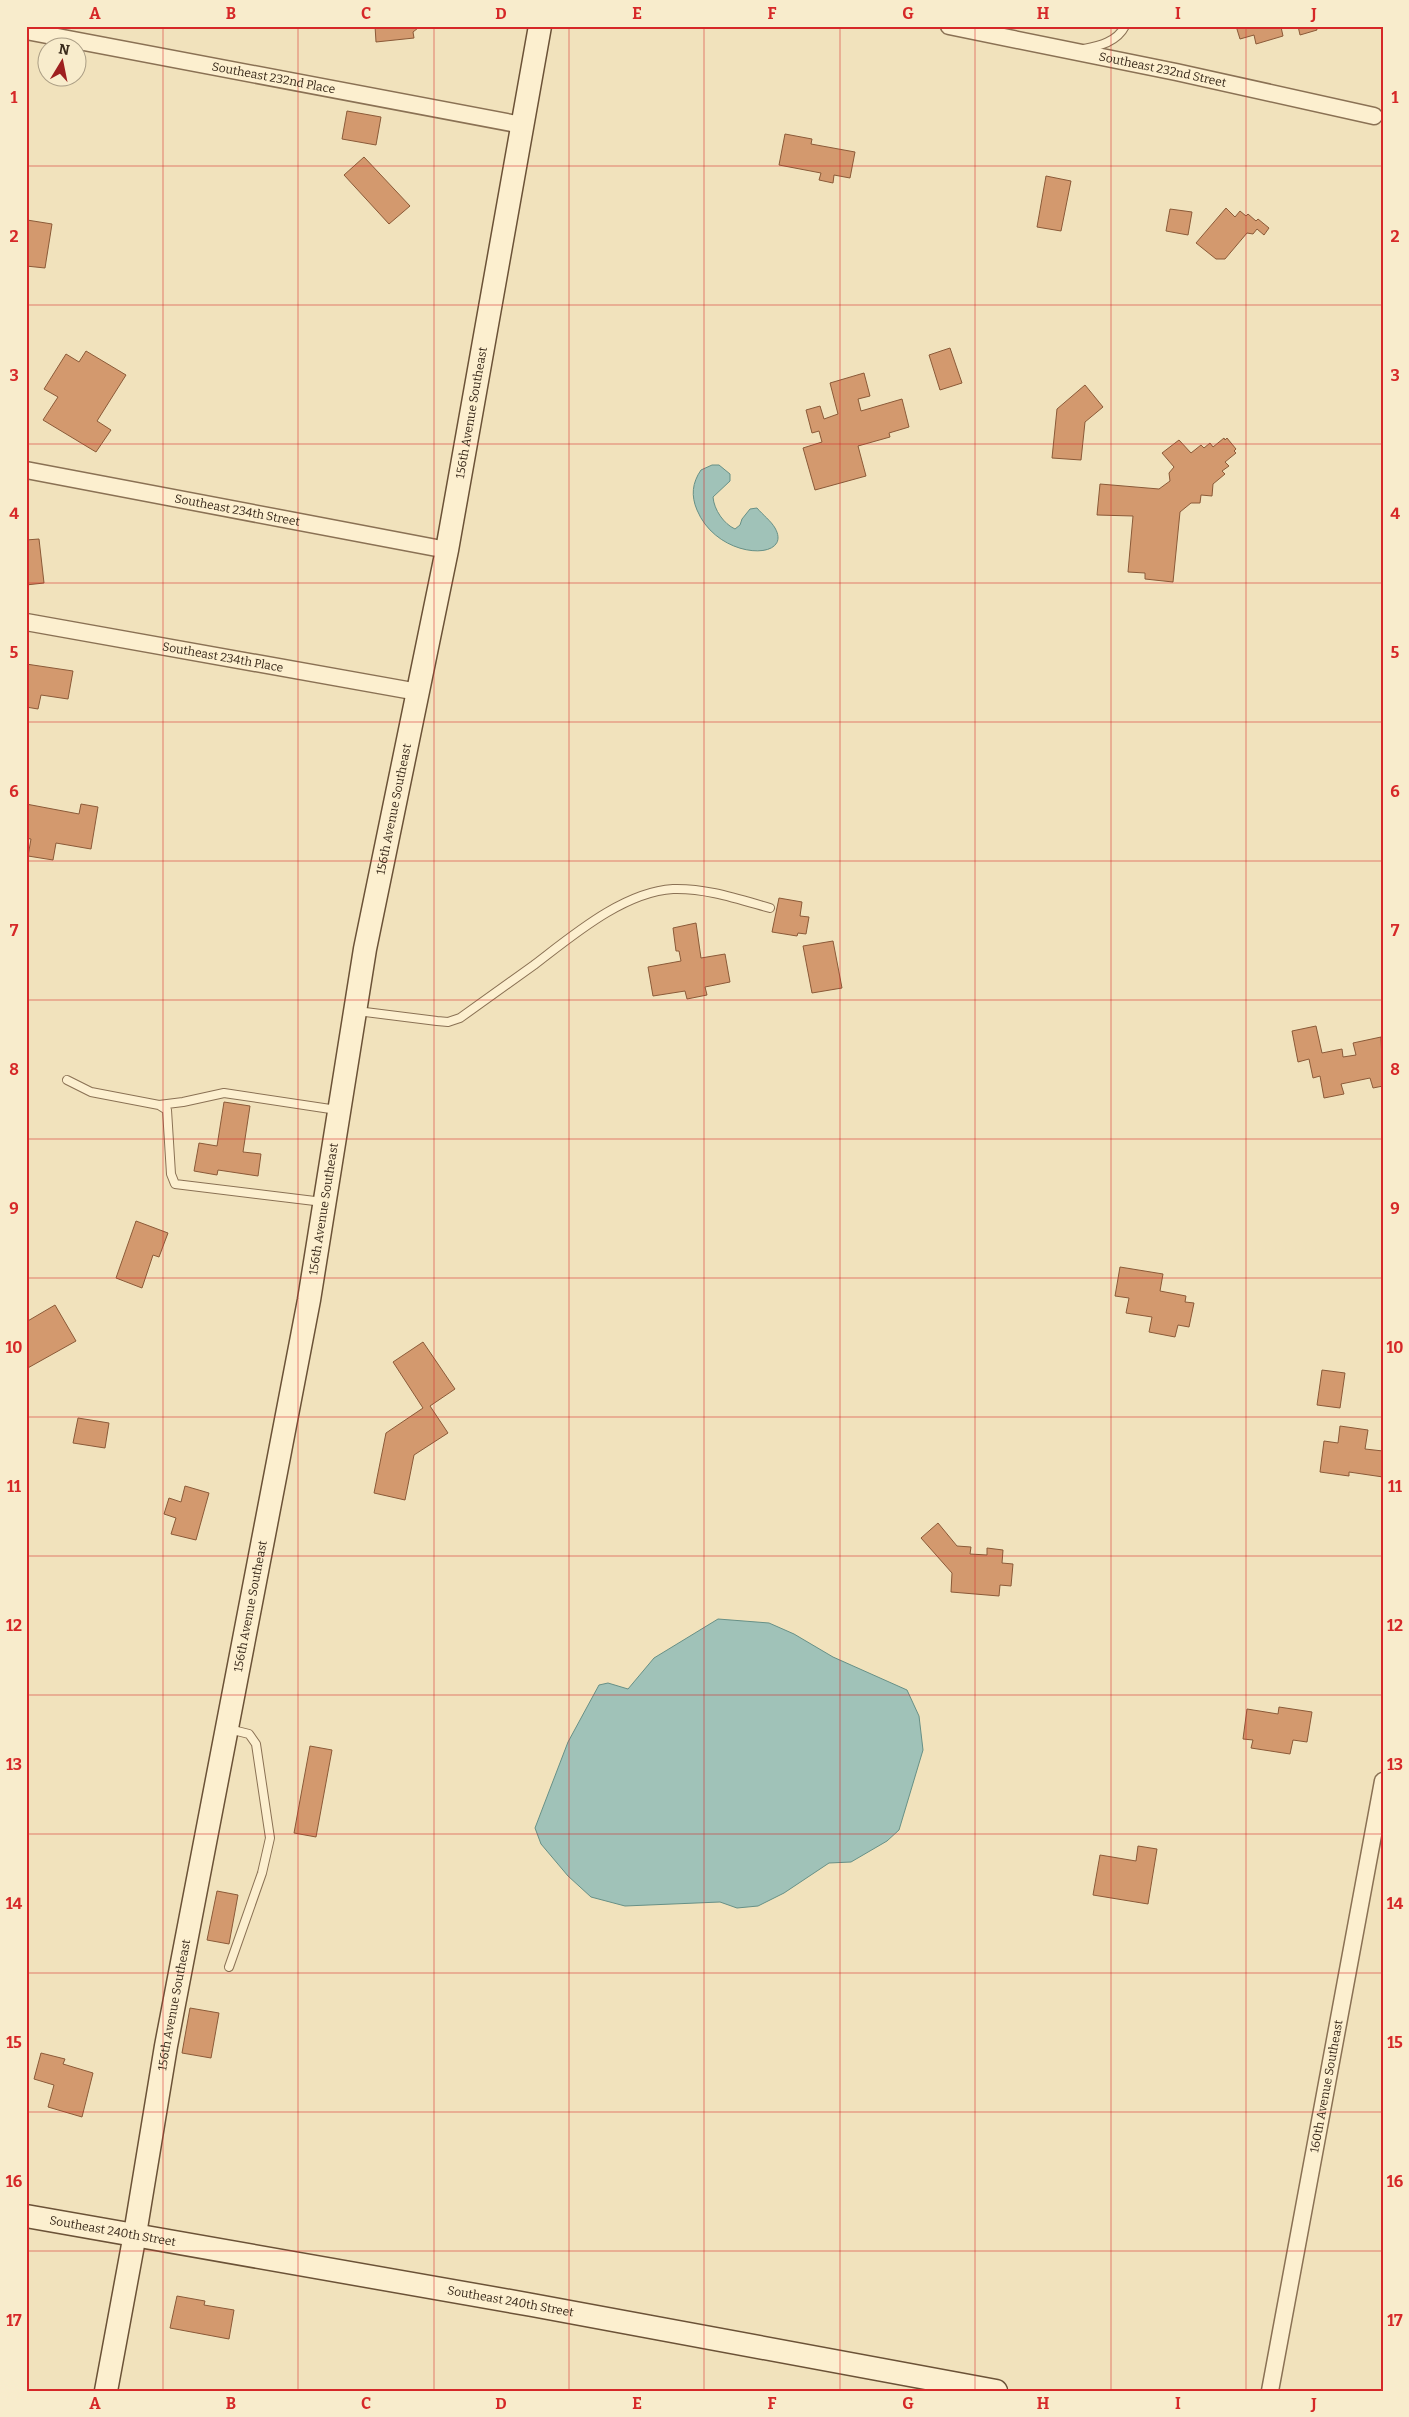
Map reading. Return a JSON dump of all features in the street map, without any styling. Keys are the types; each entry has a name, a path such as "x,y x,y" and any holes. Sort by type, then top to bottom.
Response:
{"street":[{"name":"156th Avenue Southeast","path":"106,2391 135,2234 166,2046 309,1300 365,949 447,550 540,26"},
{"name":"Southeast 232nd Street","path":"949,26 1374,116"},
{"name":"Southeast 232nd Place","path":"26,31 522,125"},
{"name":"Southeast 234th Street","path":"26,470 447,550"},
{"name":"Southeast 234th Place","path":"26,622 418,692"},
{"name":"160th Avenue Southeast","path":"1270,2391 1383,1781"},
{"name":"Southeast 240th Street","path":"26,2216 135,2234 996,2391"}],"lane":[{"path":"1074,52 1105,44 1122,32 1125,26"},
{"path":"356,1010 448,1022 460,1018 577,933 642,895 670,889 705,891 770,908"},
{"path":"67,1080 91,1092 159,1105 224,1093 340,1111"},
{"path":"159,1105 167,1110 171,1174 175,1184 325,1202"},
{"path":"228,1729 249,1734 256,1744 270,1838 262,1873 229,1967"}],"water":[{"path":"712,465 719,465 730,474 730,481 713,497 715,507 720,516 735,529 740,525 750,509 757,508 775,528 778,539 774,546 764,550 736,547 721,539 707,527 697,510 693,490 701,470"},
{"path":"718,1619 769,1623 794,1634 833,1657 907,1690 919,1716 923,1750 899,1830 887,1841 851,1862 829,1863 784,1893 758,1906 737,1908 720,1902 625,1906 591,1897 568,1876 541,1844 535,1828 568,1742 599,1685 608,1683 628,1689 654,1658"}],"building":[{"path":"375,26 418,26 418,28 413,32 414,38 376,42"},
{"path":"1236,26 1284,26 1281,27 1283,36 1256,44 1254,35 1240,39"},
{"path":"1298,26 1316,26 1317,30 1300,35"},
{"path":"347,111 381,117 376,145 342,139"},
{"path":"785,134 812,139 811,144 855,152 850,178 834,175 833,183 819,180 821,173 779,165"},
{"path":"364,157 410,206 389,224 344,175"},
{"path":"1046,176 1071,181 1061,231 1037,227"},
{"path":"1226,208 1235,217 1240,211 1246,216 1248,214 1256,221 1258,219 1269,228 1264,235 1257,229 1253,234 1247,233 1225,259 1216,259 1196,243"},
{"path":"1170,209 1192,212 1188,235 1166,231"},
{"path":"27,220 52,224 45,268 26,266"},
{"path":"950,348 962,383 940,390 929,355"},
{"path":"86,351 126,375 97,421 111,430 96,452 43,420 58,397 44,389 66,354 79,362"},
{"path":"864,373 870,396 858,399 861,411 902,399 909,427 889,433 890,437 858,446 866,476 815,490 803,448 822,442 819,431 812,433 806,410 820,406 824,419 838,414 830,383"},
{"path":"1085,385 1103,407 1085,422 1081,460 1052,458 1057,409"},
{"path":"1224,438 1225,440 1227,438 1236,449 1234,451 1236,453 1225,462 1229,466 1222,471 1225,474 1213,484 1212,496 1201,495 1200,503 1191,503 1180,512 1173,582 1145,579 1145,573 1128,572 1133,516 1097,515 1100,484 1159,489 1170,481 1169,473 1174,467 1162,453 1179,440 1191,453 1201,445 1204,448 1210,443 1213,447"},
{"path":"39,539 44,583 26,585 26,540"},
{"path":"26,664 73,671 68,699 41,695 38,709 26,707"},
{"path":"26,804 79,814 81,804 98,807 91,849 56,843 53,860 28,856 31,839 26,838"},
{"path":"779,898 802,902 800,916 809,917 806,934 798,933 797,936 772,932"},
{"path":"696,923 701,958 725,954 730,982 705,987 707,995 687,999 685,991 653,996 648,967 681,961 679,951 676,951 673,928"},
{"path":"833,941 842,988 812,993 803,946"},
{"path":"1316,1026 1322,1053 1342,1049 1343,1057 1356,1055 1353,1043 1381,1037 1383,1086 1373,1088 1370,1078 1341,1084 1344,1094 1324,1098 1320,1076 1313,1078 1309,1059 1298,1062 1292,1031"},
{"path":"224,1102 250,1106 243,1152 261,1154 258,1176 218,1170 217,1175 194,1171 199,1143 217,1146"},
{"path":"136,1221 168,1233 159,1257 153,1255 142,1288 116,1278"},
{"path":"1120,1267 1163,1274 1160,1291 1186,1296 1185,1302 1194,1303 1189,1327 1178,1325 1175,1337 1149,1332 1152,1317 1126,1313 1129,1298 1115,1296"},
{"path":"55,1305 76,1341 26,1369 26,1322"},
{"path":"423,1342 455,1389 430,1406 448,1433 414,1455 405,1500 374,1493 386,1433 423,1408 393,1362"},
{"path":"1322,1370 1345,1373 1340,1408 1317,1405"},
{"path":"78,1418 109,1423 105,1448 73,1443"},
{"path":"1340,1426 1368,1430 1365,1449 1383,1451 1383,1477 1349,1472 1349,1476 1320,1472 1324,1441 1338,1443"},
{"path":"185,1486 209,1493 196,1540 171,1534 176,1518 164,1514 169,1498 181,1502"},
{"path":"938,1523 957,1546 971,1547 970,1554 987,1555 987,1548 1003,1550 1002,1563 1013,1564 1011,1586 1000,1585 999,1596 951,1592 952,1573 921,1538"},
{"path":"1279,1707 1312,1712 1307,1742 1293,1740 1290,1754 1251,1748 1253,1740 1243,1739 1247,1709 1278,1714"},
{"path":"310,1746 332,1750 316,1837 294,1833"},
{"path":"1138,1846 1157,1849 1148,1904 1093,1895 1100,1855 1136,1861"},
{"path":"217,1891 238,1895 229,1944 207,1940"},
{"path":"190,2008 219,2013 211,2058 182,2053"},
{"path":"41,2053 65,2059 63,2064 93,2073 82,2117 48,2107 54,2085 34,2079"},
{"path":"177,2296 205,2301 204,2305 234,2310 229,2339 170,2328"}]}
